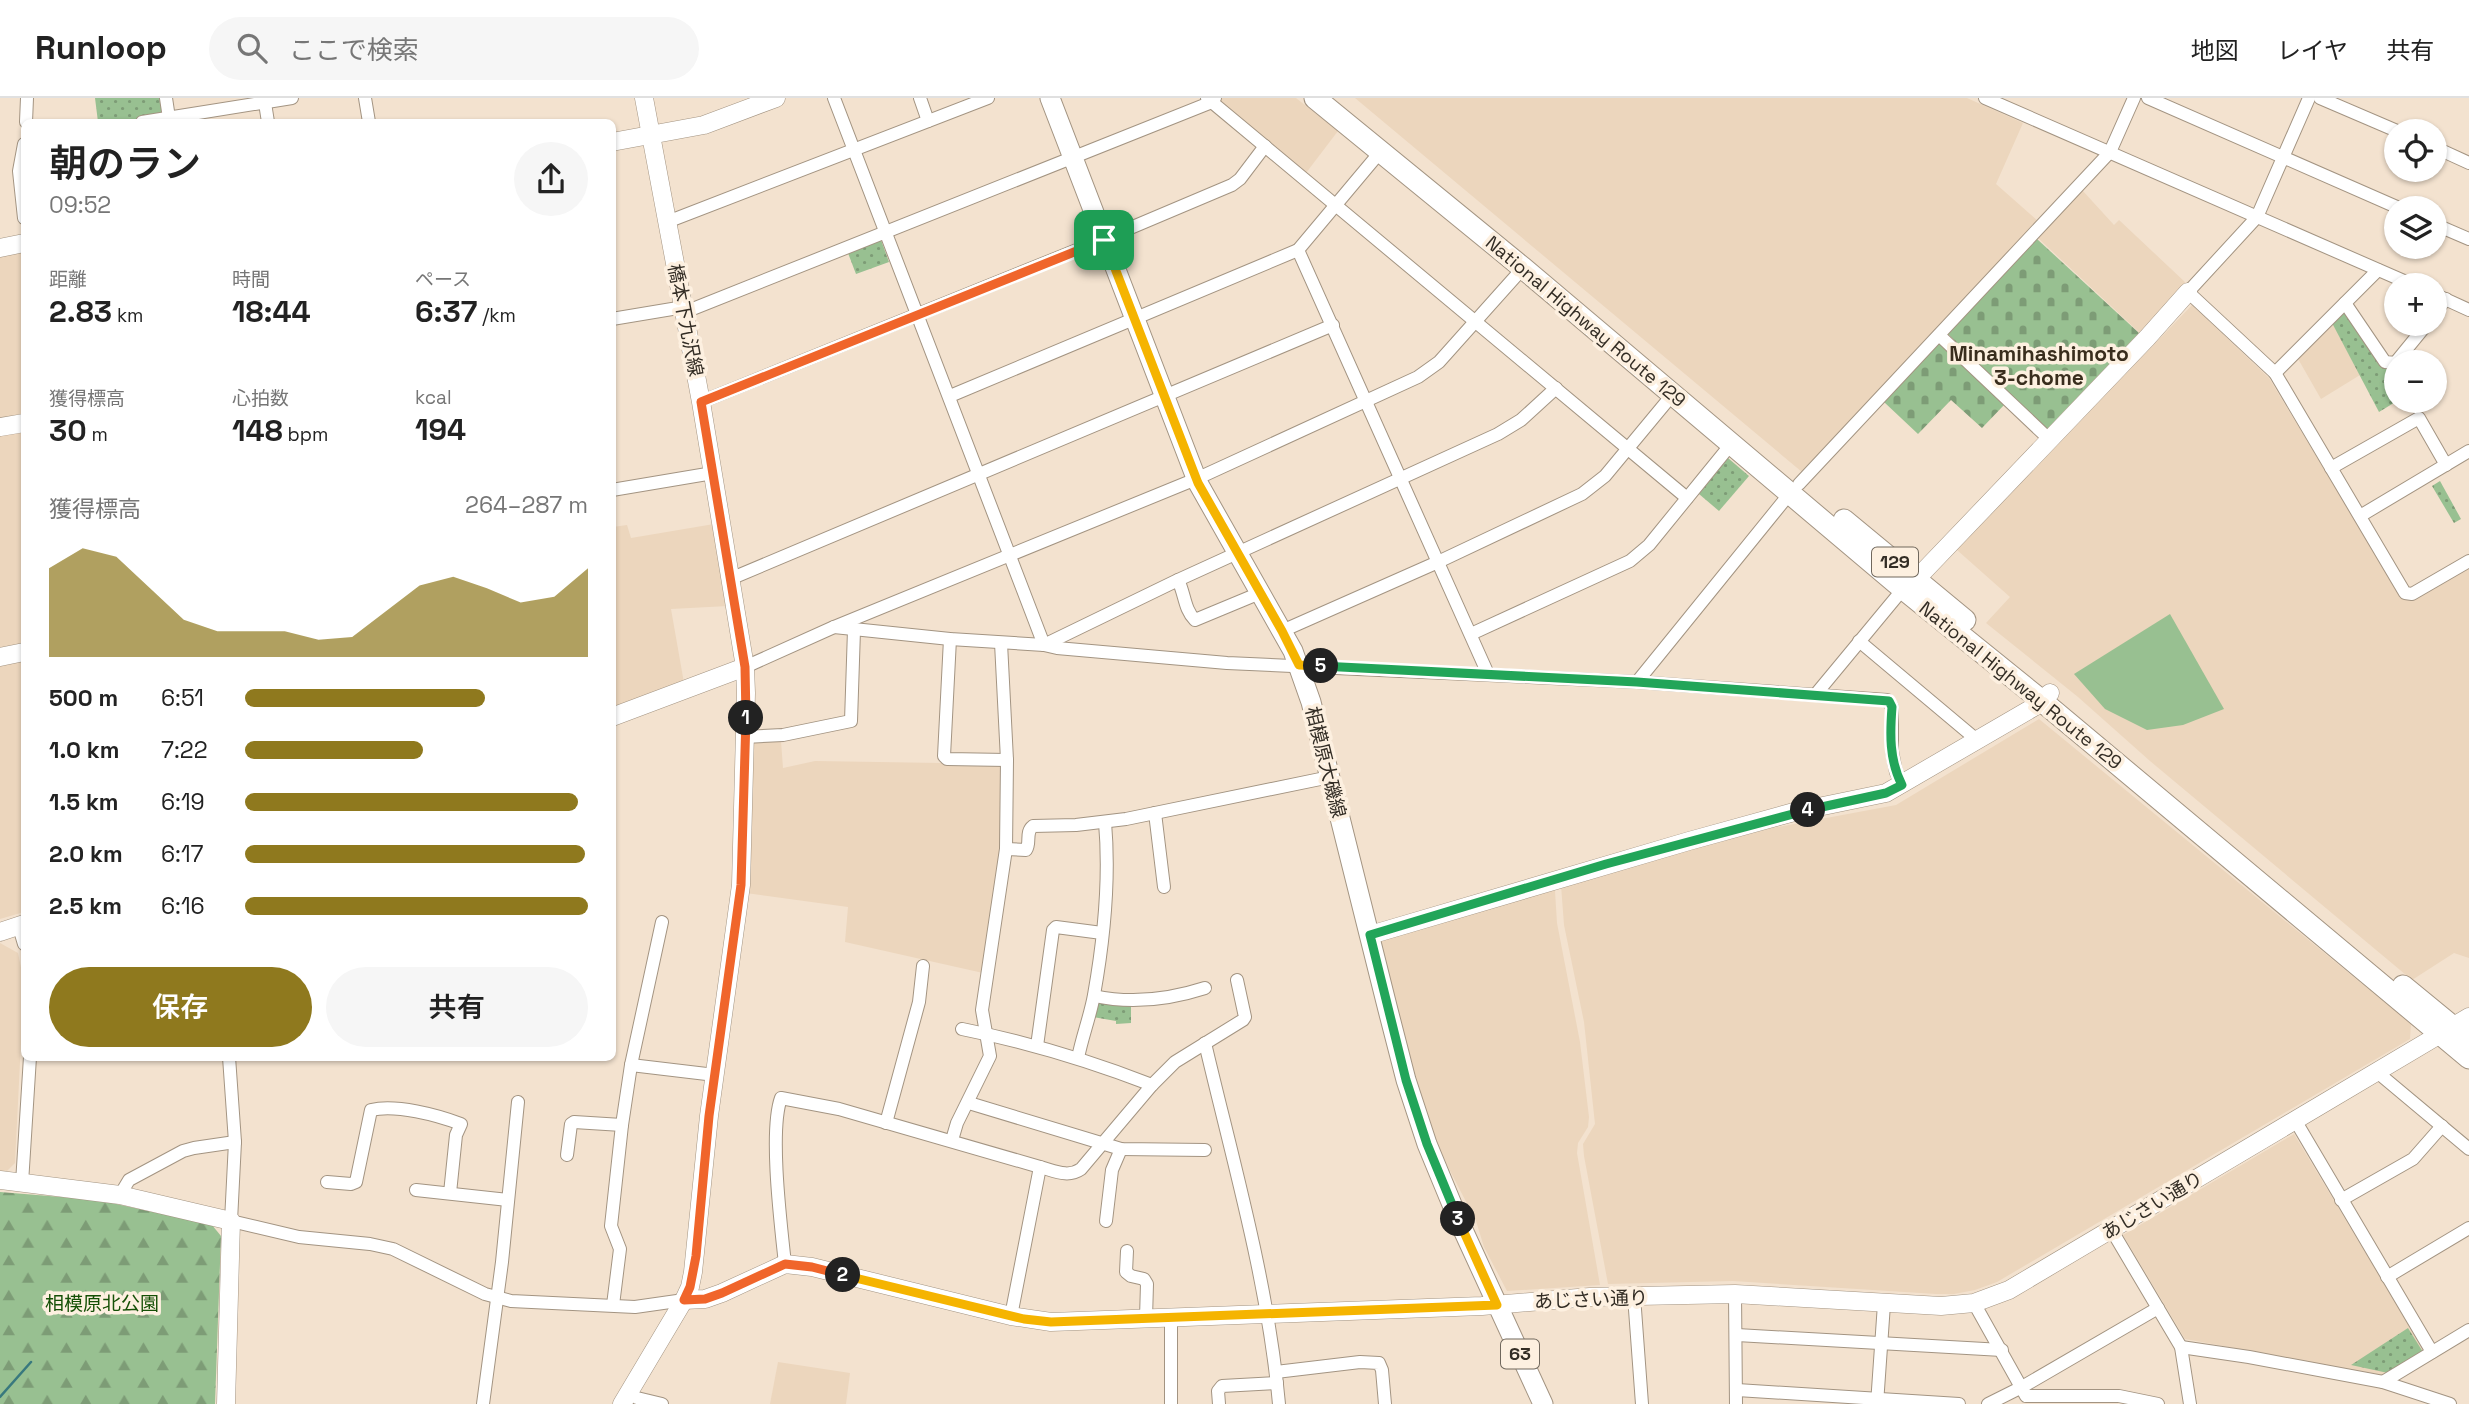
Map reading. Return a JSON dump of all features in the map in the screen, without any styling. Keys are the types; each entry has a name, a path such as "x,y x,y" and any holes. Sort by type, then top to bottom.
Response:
{"highway":[{"name":"National Highway Route 129","path":"1315,98 1732,443 1795,488"},
{"name":"National Highway Route 129","path":"1336,98 1910,584 2457,1030 2469,1058"}],"main road":[{"name":"相模原大磯線","path":"1050,98 1196,479 1299,665 1311,702 1406,1080 1427,1144 1458,1220 1543,1404"}],"street":[{"path":"26,119 27,98"},
{"path":"166,98 169,118"},
{"path":"162,119 213,117 292,98"},
{"path":"365,98 368,119"},
{"name":"橋本下九沢線","path":"626,1399 684,1300 690,1287 696,1256 709,1116 741,885 745,737 745,667 701,402 643,98"},
{"path":"616,141 705,125 776,98"},
{"path":"834,98 1044,645"},
{"path":"919,98 928,121"},
{"path":"667,222 988,98"},
{"path":"1985,98 2385,273"},
{"path":"1637,682 1795,488 2110,152 2134,98"},
{"path":"2148,98 2384,202"},
{"path":"1816,694 1910,584 2050,440 2256,217 2308,98"},
{"path":"2320,98 2384,125"},
{"path":"616,318 684,309 886,232 1211,99 1688,498"},
{"path":"265,103 268,119"},
{"path":"701,402 1104,240 1232,185 1240,179 1265,146"},
{"path":"950,396 1298,250 1381,151"},
{"path":"2447,153 2469,163"},
{"path":"21,160 21,190"},
{"path":"2447,230 2469,239"},
{"path":"0,247 21,244"},
{"path":"1298,250 1488,674"},
{"path":"616,716 745,667 834,627 1196,479 1429,371 1477,322 1522,268"},
{"path":"2275,373 2378,270"},
{"path":"2188,292 2275,373 2405,593 2412,594 2469,561"},
{"path":"2447,300 2468,308"},
{"path":"2345,303 2384,361"},
{"path":"730,579 1333,325"},
{"path":"1939,335 2050,440"},
{"path":"2406,350 2417,336"},
{"path":"1044,645 1178,580 1511,428 1556,388"},
{"path":"1282,631 1582,494 1605,476 1673,394"},
{"path":"2331,468 2419,418 2446,465"},
{"path":"0,427 21,424"},
{"path":"1471,634 1630,561 1649,545 1732,443"},
{"path":"2360,516 2469,451"},
{"path":"616,489 713,472"},
{"path":"1178,580 1182,588 1181,595 1195,620 1260,593"},
{"path":"834,627 1044,645 1162,659 1637,682 1889,701 1892,707 1892,751 1902,785"},
{"path":"745,737 783,735 851,721 854,630"},
{"path":"950,639 944,756 947,759 1007,760"},
{"path":"1859,641 1977,740"},
{"path":"951,1140 990,1056 982,1010 1006,849 1007,760 1001,643"},
{"path":"0,656 21,652"},
{"path":"1370,935 1606,864 1794,812 1886,793 2046,697"},
{"path":"1006,849 1026,850 1029,831 1033,826 1105,822 1330,776"},
{"path":"1155,813 1164,887"},
{"path":"1078,1058 1094,996 1102,933 1107,868 1105,822"},
{"path":"612,1305 620,1249 611,1226 622,1125 631,1065 662,922"},
{"path":"1037,1046 1054,930 1056,927 1102,933"},
{"path":"0,932 21,931"},
{"path":"886,1123 919,1002 923,966"},
{"path":"0,1180 120,1195 299,1237 393,1249 479,1292 526,1303 635,1307 705,1299 785,1264 777,1157 780,1099 783,1097 839,1109 1073,1174 1081,1169 1152,1085 1179,1058 1243,1020 1245,1017 1237,980"},
{"path":"1094,996 1122,1001 1173,998 1205,988"},
{"path":"962,1029 1078,1058 1152,1085"},
{"name":"あじさい通り","path":"785,1264 812,1267 1011,1316 1051,1322 1497,1305 1634,1296 1735,1294 1884,1304 1941,1306 1974,1303 2009,1290 2376,1072 2457,1030"},
{"path":"1205,1043 1253,1245 1279,1404"},
{"path":"22,1183 30,1061"},
{"path":"226,1404 235,1142 229,1061"},
{"path":"631,1065 715,1075"},
{"path":"2376,1072 2469,1149"},
{"path":"483,1404 518,1102"},
{"path":"969,1103 1121,1149 1205,1150"},
{"path":"327,1182 356,1182 371,1110 405,1110 443,1117 461,1124 456,1135 450,1193"},
{"path":"2295,1120 2432,1352"},
{"path":"567,1155 571,1124 574,1122 622,1125"},
{"path":"2341,1200 2413,1159 2442,1126"},
{"path":"120,1195 129,1180 183,1151 235,1142"},
{"path":"1107,1221 1112,1170 1121,1149"},
{"path":"1011,1316 1040,1167"},
{"path":"416,1190 508,1200"},
{"path":"2387,1278 2469,1228"},
{"path":"2111,1229 2181,1347 2190,1404"},
{"path":"1127,1251 1126,1272 1144,1279 1147,1284 1146,1318"},
{"path":"1735,1294 1735,1404"},
{"path":"1634,1296 1642,1404"},
{"path":"1974,1303 2024,1394 2031,1397 2119,1396 2158,1404"},
{"path":"1877,1402 1884,1304"},
{"path":"1988,1404 2158,1308"},
{"path":"1171,1317 1171,1404"},
{"path":"2383,1382 2469,1331"},
{"path":"1737,1335 2002,1350"},
{"path":"2181,1347 2383,1382 2436,1402 2450,1404"},
{"path":"1219,1404 1219,1391 1222,1386 1376,1362 1381,1365 1385,1404"},
{"path":"1737,1390 1877,1402 1959,1404"},
{"path":"626,1399 637,1398 662,1404"}],"shaded area":[{"path":"1220,98 1296,98 1338,131 1306,173 1220,103"},
{"path":"1355,98 1967,98 2023,123 1996,184 2038,221 1802,472"},
{"path":"2082,190 2114,225 2119,220 2186,283 2140,333 2038,238"},
{"path":"21,252 21,913 0,919 0,255"},
{"path":"2192,305 2269,378 2402,598 2411,600 2469,567 2469,958 2454,953 2412,980 2150,761 2078,697 1986,623 2010,597 1957,550"},
{"path":"2332,322 2360,375 2321,399 2297,357"},
{"path":"714,524 728,606 671,609 684,683 616,709 616,527 627,525 631,538"},
{"path":"2039,719 2411,1024 2410,1039 1997,1282 1975,1290 1936,1294 1733,1281 1608,1284 1584,1156 1583,1144 1595,1124 1584,1022 1564,925 1561,885 1772,828 1896,805"},
{"path":"755,741 781,741 783,768 815,761 1004,764 1004,850 983,973 845,942 848,907 746,893 752,745"},
{"path":"1552,888 1555,891 1557,923 1580,1042 1589,1117 1588,1127 1578,1143 1577,1153 1600,1285 1507,1291 1484,1247 1476,1221 1431,1134 1409,1066 1378,940"},
{"path":"0,943 18,953 21,968 21,1042 15,1163 5,1173 0,1172"},
{"path":"2294,1134 2425,1352 2388,1376 2185,1339 2123,1235"},
{"path":"778,1362 850,1373 846,1404 770,1404"}],"green space":[{"path":"95,98 166,98 169,118 98,119"},
{"path":"2037,239 2139,333 2048,428 2044,429 1948,334"},
{"path":"881,240 889,262 856,274 848,253"},
{"path":"2343,309 2384,354 2384,409 2379,412 2331,321"},
{"path":"1940,342 2005,404 1982,428 1951,400 1918,434 1884,402"},
{"path":"1728,458 1749,476 1719,511 1699,494"},
{"path":"2440,481 2461,519 2454,523 2432,486"},
{"path":"2170,614 2224,709 2183,725 2147,730 2105,709 2074,674"},
{"path":"1100,1001 1131,1004 1131,1023 1116,1024 1116,1021 1093,1017 1096,1004"},
{"name":"相模原北公園","path":"0,1192 98,1200 212,1225 221,1236 215,1404 0,1404"},
{"path":"2408,1328 2423,1352 2388,1373 2351,1365"}],"waterway":[{"path":"0,1397 31,1362"}],"district":[{"name":"Minamihashimoto 3-chome","path":"2039,366"}],"route":[{"path":"1104,240 1198,483 1299,665 1637,682 1887,700 1892,707 1892,751 1902,785 1886,793 1794,812 1606,864 1370,935 1406,1080 1427,1144 1497,1305 1051,1322 1024,1319 812,1267 785,1264 722,1293 705,1299 684,1300 690,1287 696,1256 709,1116 741,885 746,692 745,667 701,402 1104,240"}]}
